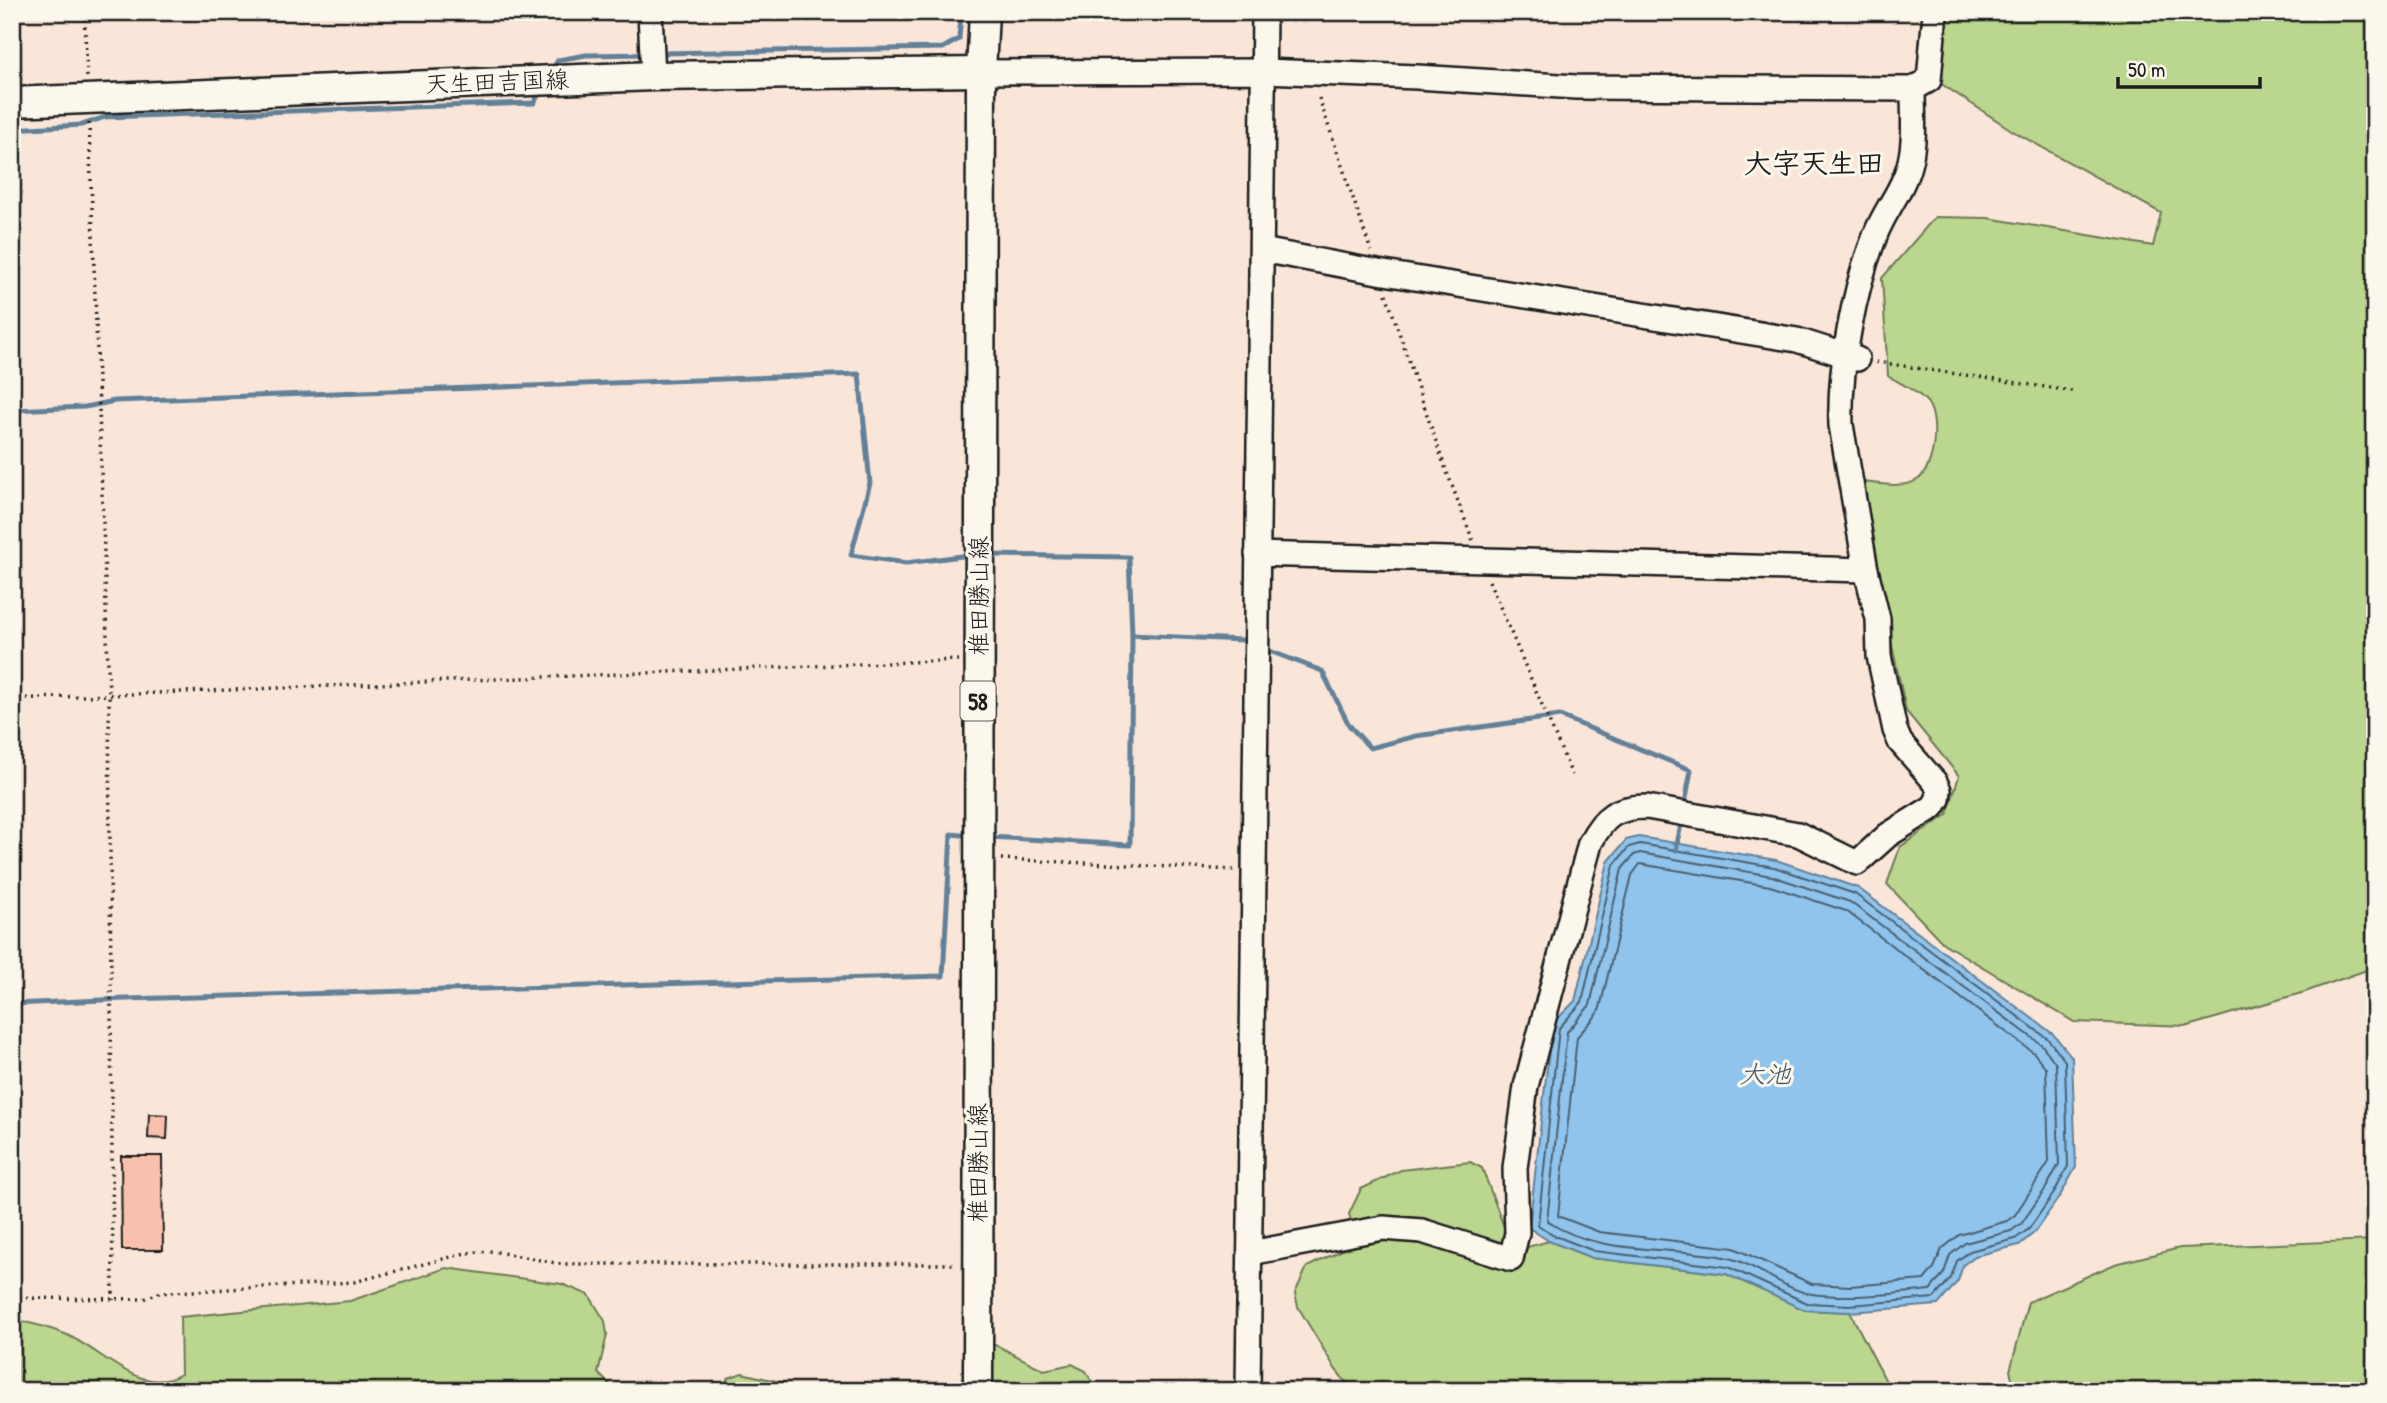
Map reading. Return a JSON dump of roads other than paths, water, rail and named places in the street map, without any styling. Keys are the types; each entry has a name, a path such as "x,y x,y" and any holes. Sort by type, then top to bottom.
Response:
{"main road":[{"name":"椎田勝山線","path":"978,1391 978,660 981,72 985,12"},
{"name":"天生田吉国線","path":"12,102 653,76 981,72"}],"street":[{"path":"650,12 653,76"},
{"path":"1248,1391 1264,12"},
{"path":"981,72 1264,71 1576,87 1913,89 1929,80 1935,12"},
{"path":"1250,1253 1383,1228 1422,1231 1511,1259 1517,1233 1515,1168 1526,1086 1590,843 1600,825 1614,813 1629,807 1647,807 1787,831 1857,863 1888,835 1933,807 1938,799 1939,790 1935,782 1909,755 1895,730 1879,656 1878,619 1866,570 1841,425 1840,403 1851,358 1859,290 1875,234 1908,170 1913,138 1913,89"},
{"path":"1262,250 1378,272 1797,340 1851,358"},
{"path":"1257,554 1866,570"}],"water":[{"name":"大池","path":"1639,837 1776,860 1858,888 2053,1034 2072,1057 2076,1167 2034,1233 2019,1245 1975,1256 1963,1265 1958,1281 1938,1305 1850,1312 1805,1310 1726,1274 1592,1258 1549,1241 1529,1228 1552,1024 1575,1001 1608,862 1626,840"}],"waterway":[{"path":"659,53 943,48 959,39 961,12"},
{"path":"553,69 558,60 586,55 646,54"},
{"path":"12,129 82,125 105,117 534,103 541,90"},
{"path":"12,410 85,407 115,401 859,374 870,483 851,555 906,563 970,555"},
{"path":"987,555 1129,557 1132,635"},
{"path":"989,837 1130,845 1132,635 1243,640 1249,643"},
{"path":"1262,648 1322,671 1349,725 1370,748 1416,736 1560,716 1691,770 1684,809"},
{"path":"1676,850 1682,819"},
{"path":"12,1004 943,976 951,834 972,836"}],"district":[{"name":"大字天生田","path":"1814,163"}]}
